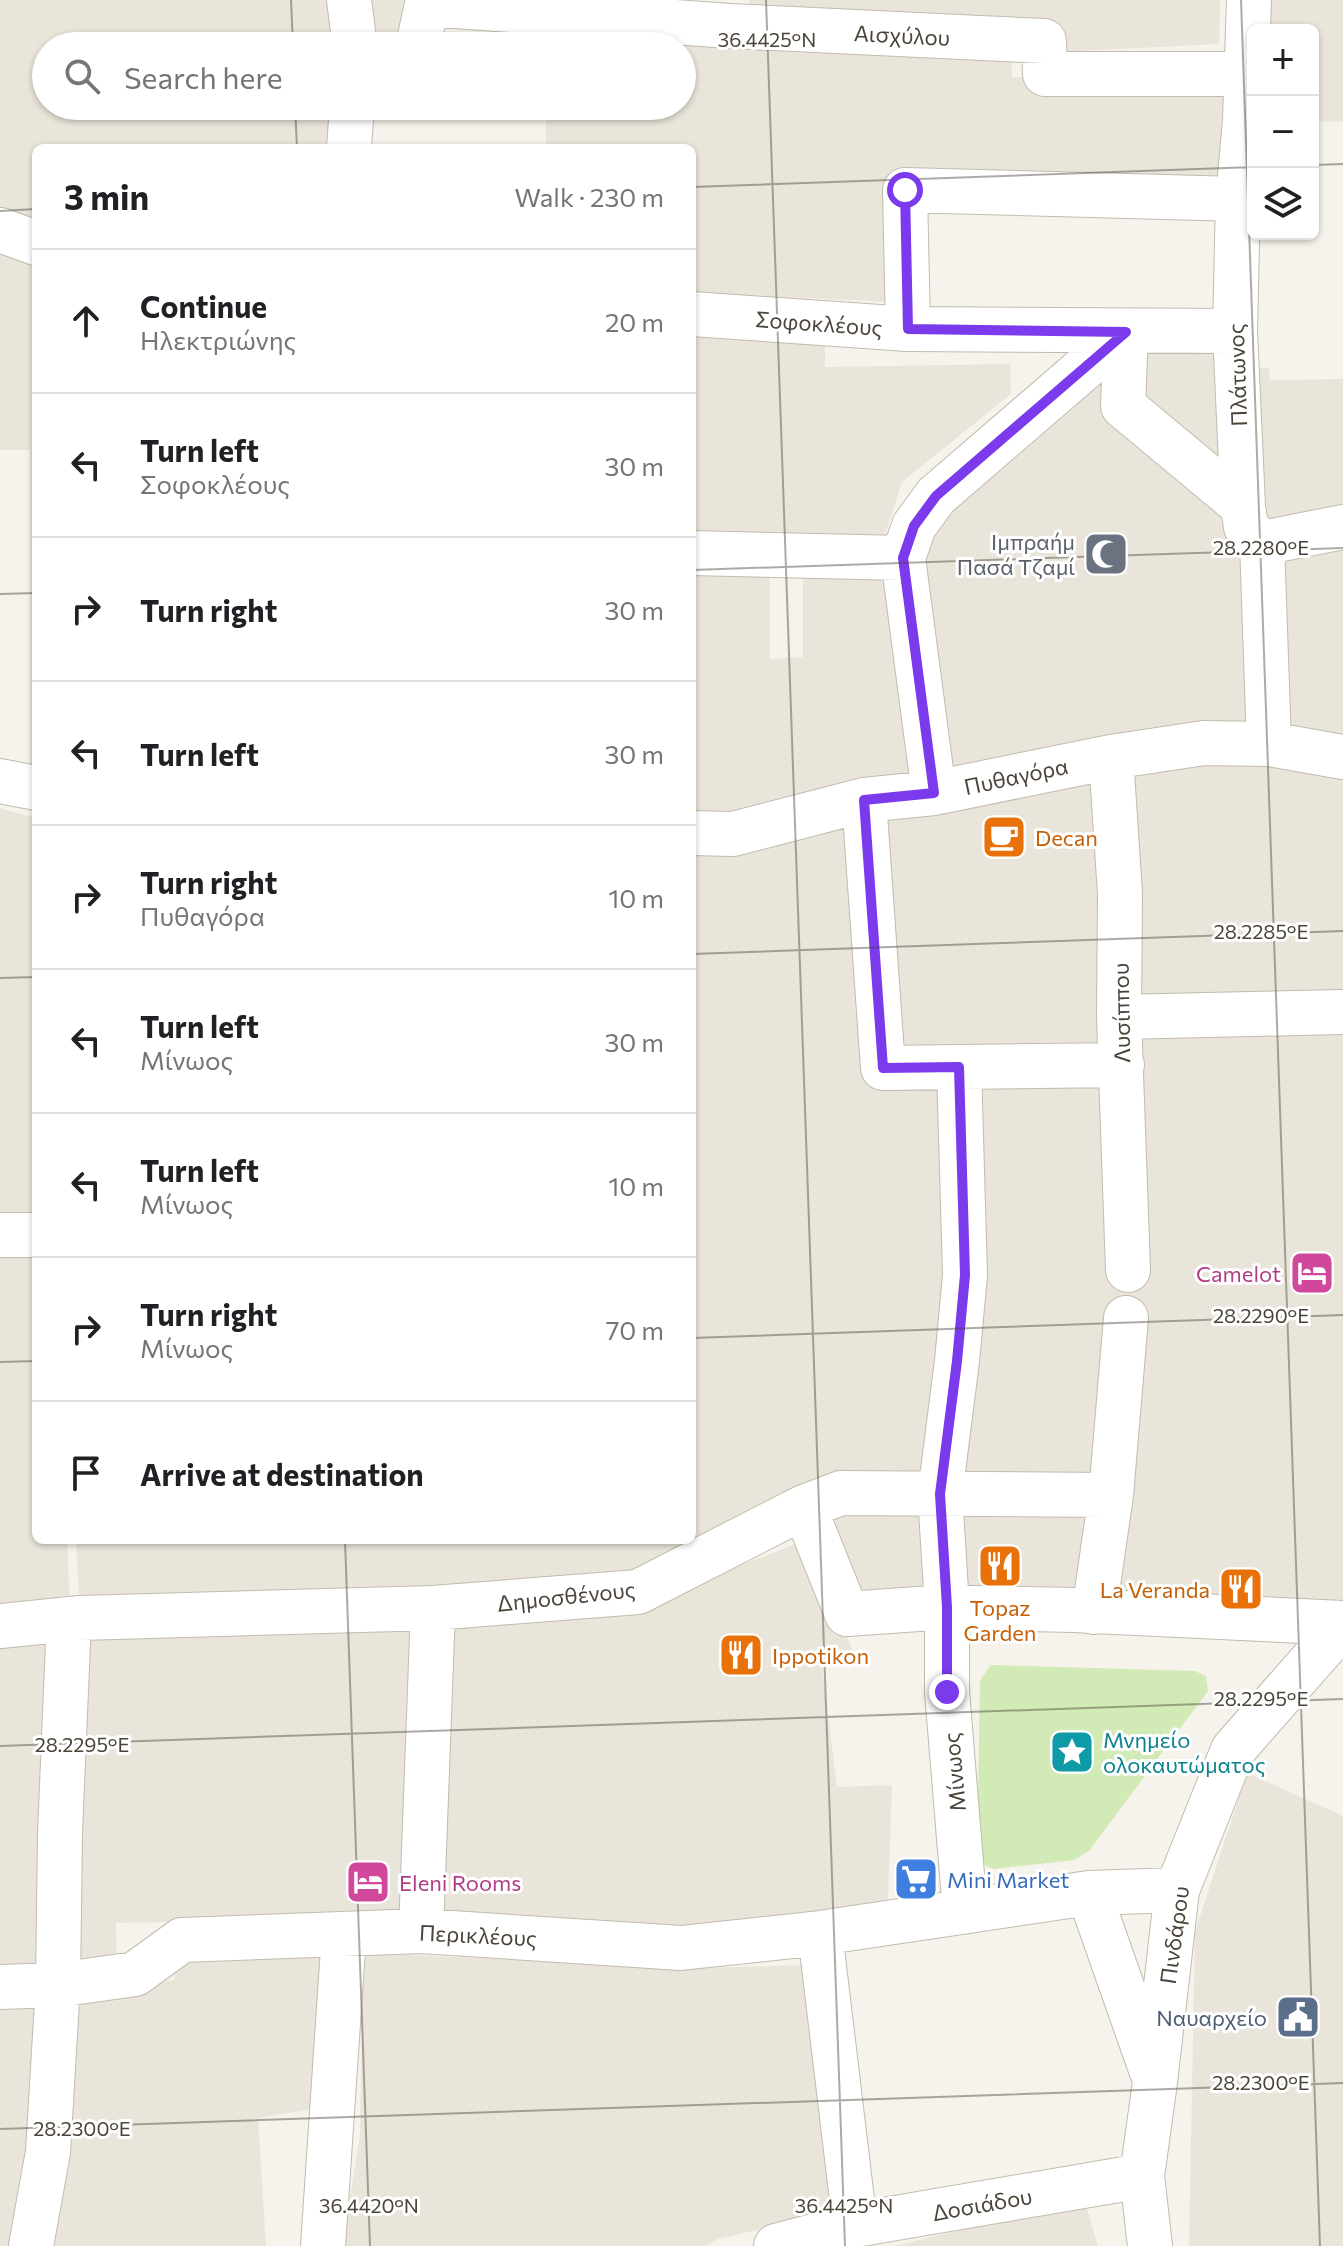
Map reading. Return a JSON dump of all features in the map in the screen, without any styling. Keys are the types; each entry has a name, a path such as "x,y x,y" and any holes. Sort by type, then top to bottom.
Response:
{"street":[{"path":"349,0 353,32"},
{"name":"Πλάτωνος","path":"1249,0 1245,120 1238,199 1235,331 1269,744"},
{"name":"Αισχύλου","path":"421,32 427,4 730,13 1044,41 1045,74 1245,74"},
{"path":"349,144 351,120"},
{"path":"908,329 905,190 1238,199"},
{"path":"0,230 32,242"},
{"name":"Σοφοκλέους","path":"696,314 908,329 1235,331"},
{"path":"1126,332 1123,406 1252,524 1343,527"},
{"path":"934,793 903,558 914,526 936,496 1126,332"},
{"path":"696,553 903,558"},
{"name":"Πυθαγόρα","path":"696,833 733,834 864,800 934,793 1111,757 1204,743 1269,744 1343,757"},
{"name":"Λυσίππου","path":"1111,757 1120,894 1119,1017 1128,1270"},
{"path":"0,781 32,787"},
{"path":"864,800 883,1068 1122,1065"},
{"path":"1119,1017 1343,1012"},
{"name":"Μίνωος","path":"959,1067 965,1275 940,1494 947,1607 947,1692 965,1911"},
{"path":"0,1235 32,1235"},
{"path":"1094,1612 1111,1495 1126,1318"},
{"name":"Δημοσθένους","path":"0,1626 69,1619 433,1608 638,1592 804,1507 841,1493 1111,1495"},
{"path":"804,1507 847,1614 947,1607 1343,1624"},
{"path":"421,1931 433,1608"},
{"path":"31,2246 48,2152 58,1985 60,1833 69,1619"},
{"name":"Πινδάρου","path":"1150,2246 1142,2176 1177,1890 1233,1750 1343,1624"},
{"path":"1155,2082 1089,1893 1177,1890"},
{"name":"Περικλέους","path":"0,1987 58,1985 135,1974 182,1940 421,1931 681,1948 820,1933 1089,1893"},
{"path":"820,1933 855,2225"},
{"path":"323,2246 344,1934"},
{"name":"Δοσιάδου","path":"776,2246 855,2225 1142,2176"}],"shaded area":[{"path":"0,0 334,0 334,32 32,32 32,120 334,120 334,144 32,144 32,225 0,213"},
{"path":"359,0 421,0 411,32 363,32"},
{"path":"749,0 1220,0 1219,44 1059,52 749,13"},
{"path":"1249,0 1343,0 1343,122 1319,121 1319,24 1252,24"},
{"path":"696,40 1011,55 1012,77 1237,78 1231,191 898,186 891,302 696,293 696,144 546,144 546,120 696,120"},
{"path":"0,246 32,257 32,776 30,450 0,450"},
{"path":"696,326 825,332 825,367 1010,364 1011,394 902,482 883,542 696,532"},
{"path":"1235,331 1237,369 1269,368 1270,380 1343,379 1343,1623 847,1614 804,1507 638,1592 80,1618 76,1544 696,1544 696,832 934,793 903,558 1126,332"},
{"path":"696,559 770,561 770,659 803,657 803,564 881,567 924,782 696,818"},
{"path":"0,808 32,817 32,1212 0,1213"},
{"path":"0,1256 32,1256 32,1544 67,1544 70,1604 0,1611"},
{"path":"807,1540 855,1656 822,1667 837,1787 892,1785 888,1901 688,1938 435,1915 447,1622 655,1597"},
{"path":"412,1624 401,1917 116,1923 117,1965 70,1967 78,1630"},
{"path":"53,1635 45,1975 0,1977 0,1640"},
{"path":"1247,1773 1343,1816 1343,2246 1189,2246 1195,1932"},
{"path":"336,1943 331,2106 258,2118 266,2246 55,2246 69,1995 174,1980 176,1959"},
{"path":"363,1953 701,1968 808,1965 834,2213 717,2239 705,2246 342,2246 360,2135"},
{"path":"40,1997 20,2246 0,2246 0,1998"},
{"path":"1084,2199 1098,2246 895,2246"}],"green space":[{"path":"991,1665 1195,1671 1206,1676 1208,1691 1089,1851 1074,1860 993,1869 977,1862 980,1680"}],"place":[{"name":"Ιμπραήμ Πασά Τζαμί","path":"1106,554"},
{"name":"Decan","path":"1004,837"},
{"name":"Camelot","path":"1312,1273"},
{"name":"Topaz Garden","path":"1000,1566"},
{"name":"La Veranda","path":"1241,1589"},
{"name":"Ippotikon","path":"741,1655"},
{"name":"Μνημείο ολοκαυτώματος","path":"1072,1752"},
{"name":"Mini Market","path":"916,1879"},
{"name":"Eleni Rooms","path":"368,1882"},
{"name":"Ναυαρχείο","path":"1298,2017"}],"route":[{"path":"905,190 908,329 1126,332 936,496 914,526 903,558 934,793 864,800 883,1068 959,1067 965,1275 940,1494 947,1607 947,1692"}]}
